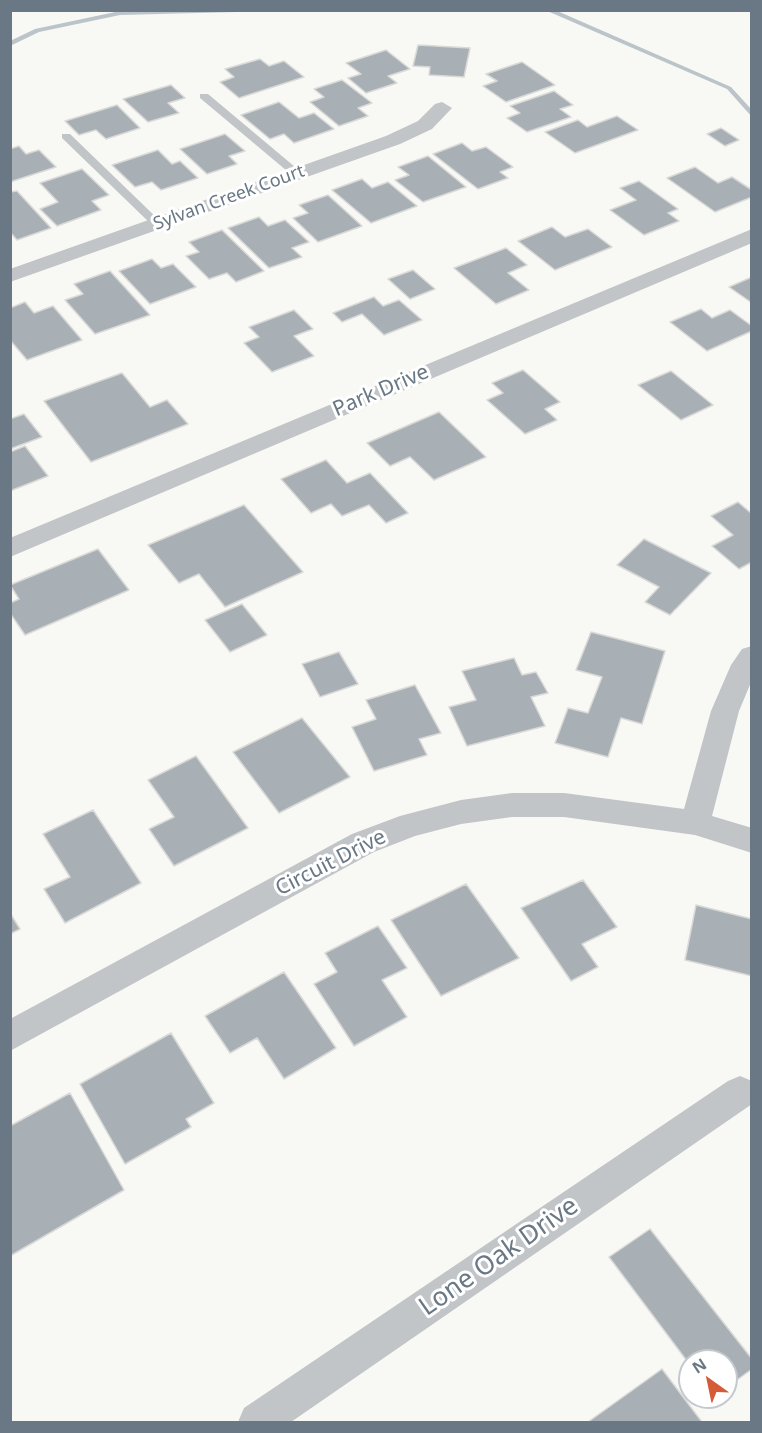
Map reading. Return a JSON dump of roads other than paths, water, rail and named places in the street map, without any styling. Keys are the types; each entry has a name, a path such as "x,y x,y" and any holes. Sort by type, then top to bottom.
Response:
{"street":[{"name":"Sylvan Creek Court","path":"10,276 393,140 425,125 442,108"},
{"name":"Park Drive","path":"10,548 752,235"},
{"path":"695,823 726,711 741,672 752,656"},
{"name":"Circuit Drive","path":"10,1036 363,843 411,825 461,812 512,805 564,805 695,823 752,841"},
{"name":"Lone Oak Drive","path":"258,1422 740,1092"}],"lane":[{"path":"204,96 297,174"},
{"path":"66,136 157,224"}],"waterway":[{"path":"10,44 37,30 120,13 236,10"},
{"path":"548,10 729,88 752,115"}]}
